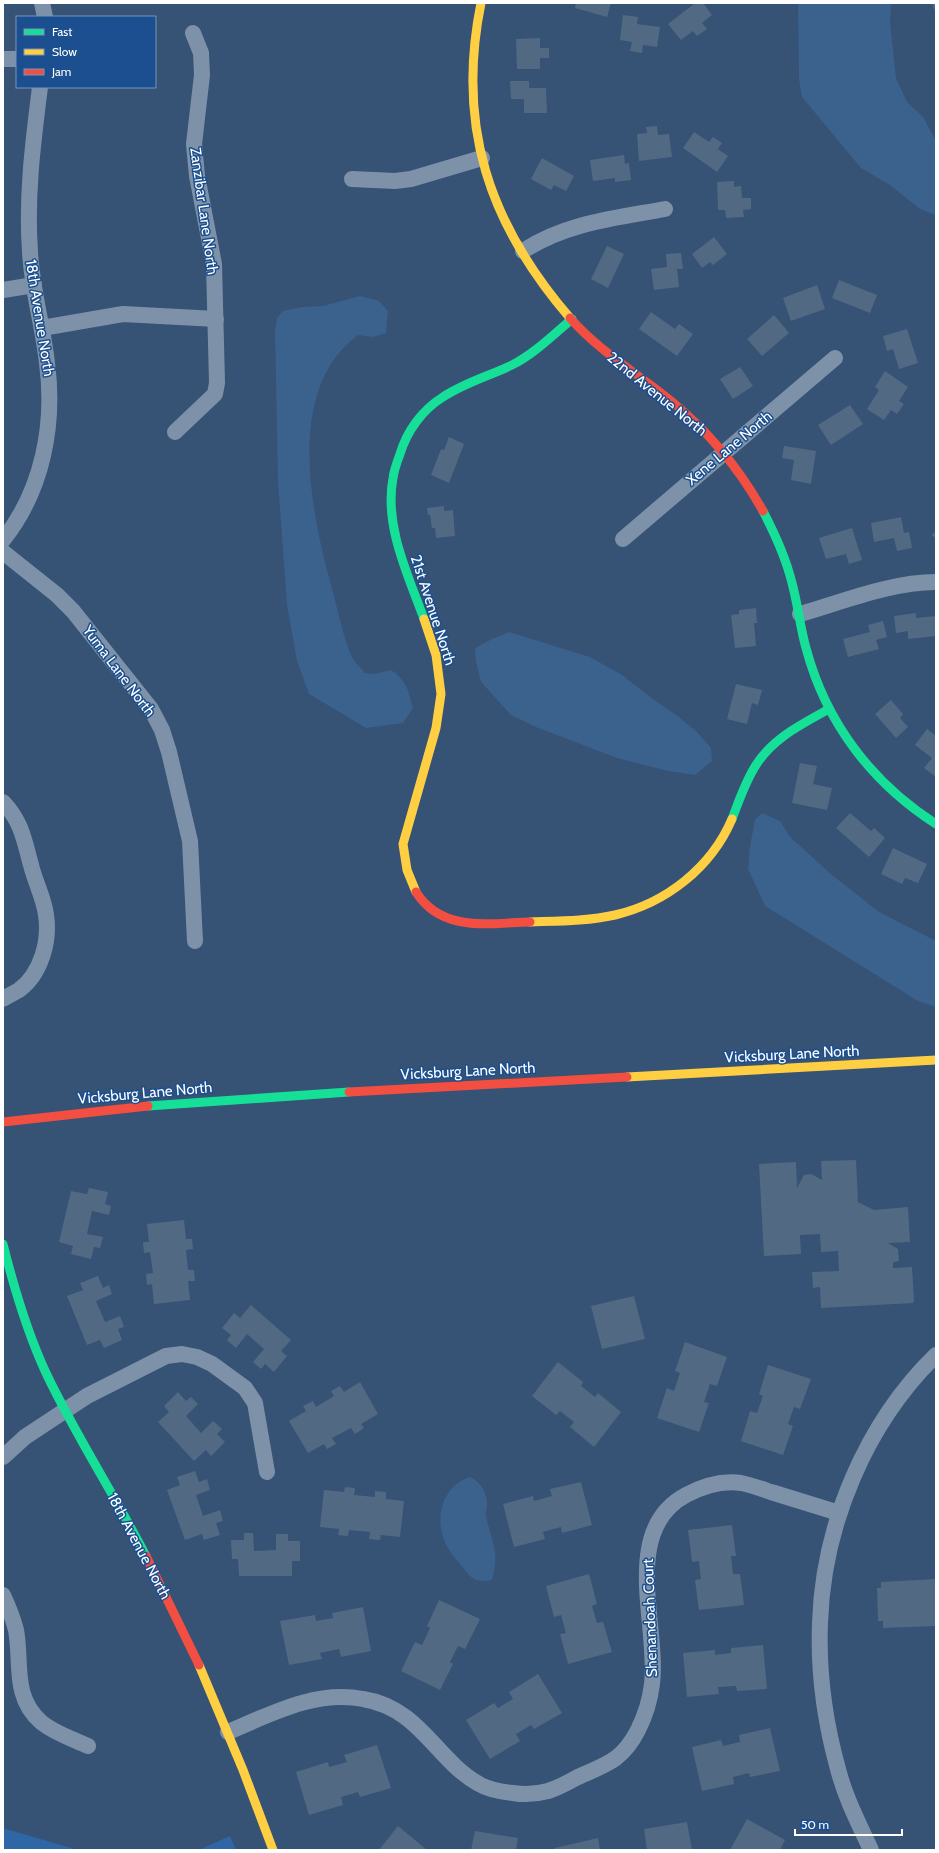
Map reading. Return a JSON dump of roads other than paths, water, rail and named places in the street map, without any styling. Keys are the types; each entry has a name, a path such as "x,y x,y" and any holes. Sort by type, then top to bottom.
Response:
{"street":[{"path":"42,3 45,16"},
{"name":"22nd Avenue North","path":"481,3 476,22 472,66 474,111 482,158 494,198 523,251 537,274 591,340 623,367 658,391 693,419 725,452 751,489 772,528 789,571 800,614 808,656 829,710 867,767 897,796 936,824"},
{"name":"Zanzibar Lane North","path":"175,432 215,394 217,383 214,264 197,176 194,144 202,75 201,53 193,33"},
{"path":"3,59 16,59"},
{"name":"18th Avenue North","path":"3,540 26,502 40,469 48,434 51,399 42,328 30,254 28,210 30,168 40,88"},
{"path":"352,179 395,181 411,179 482,158"},
{"path":"523,251 537,242 563,230 591,222 665,209"},
{"path":"3,290 34,285"},
{"path":"42,328 123,314 216,319"},
{"name":"21st Avenue North","path":"572,318 537,349 519,360 486,376 462,385 440,398 421,415 407,437 396,462 391,489 391,516 397,543 430,638 441,685 440,708 435,732 403,844 403,860 406,874 414,891 426,904 441,915 459,922 477,924 579,921 610,917 640,908 668,893 693,874 714,850 726,830 749,776 762,757 778,739 829,710"},
{"name":"Xene Lane North","path":"623,539 835,358"},
{"name":"Yuma Lane North","path":"3,552 57,595 73,611 151,709 162,730 169,752 190,841 195,941"},
{"path":"800,614 889,588 925,582 936,582"},
{"path":"3,802 18,819 23,833 31,866 46,914 47,935 43,956 34,973 20,989 3,999"},
{"name":"Vicksburg Lane North","path":"3,1122 146,1106 307,1094 936,1060"},
{"name":"18th Avenue North","path":"3,1244 11,1277 30,1334 54,1388 140,1545 187,1639 228,1732 273,1850"},
{"path":"3,1457 25,1437 87,1396 166,1356 182,1354 197,1357 212,1364 245,1388 255,1403 267,1472"},
{"path":"871,1850 838,1771 827,1721 820,1672 820,1622 825,1573 839,1513 876,1432 904,1391 936,1355"},
{"name":"Shenandoah Court","path":"228,1732 304,1702 328,1697 343,1696 365,1699 386,1706 405,1716 460,1770 479,1784 502,1792 525,1795 549,1791 616,1758 633,1739 646,1715 653,1683 647,1568 649,1547 655,1528 667,1510 682,1497 701,1487 721,1483 742,1483 839,1513"},
{"path":"3,1595 16,1628 19,1680 30,1709 41,1722 56,1732 88,1746"}]}
